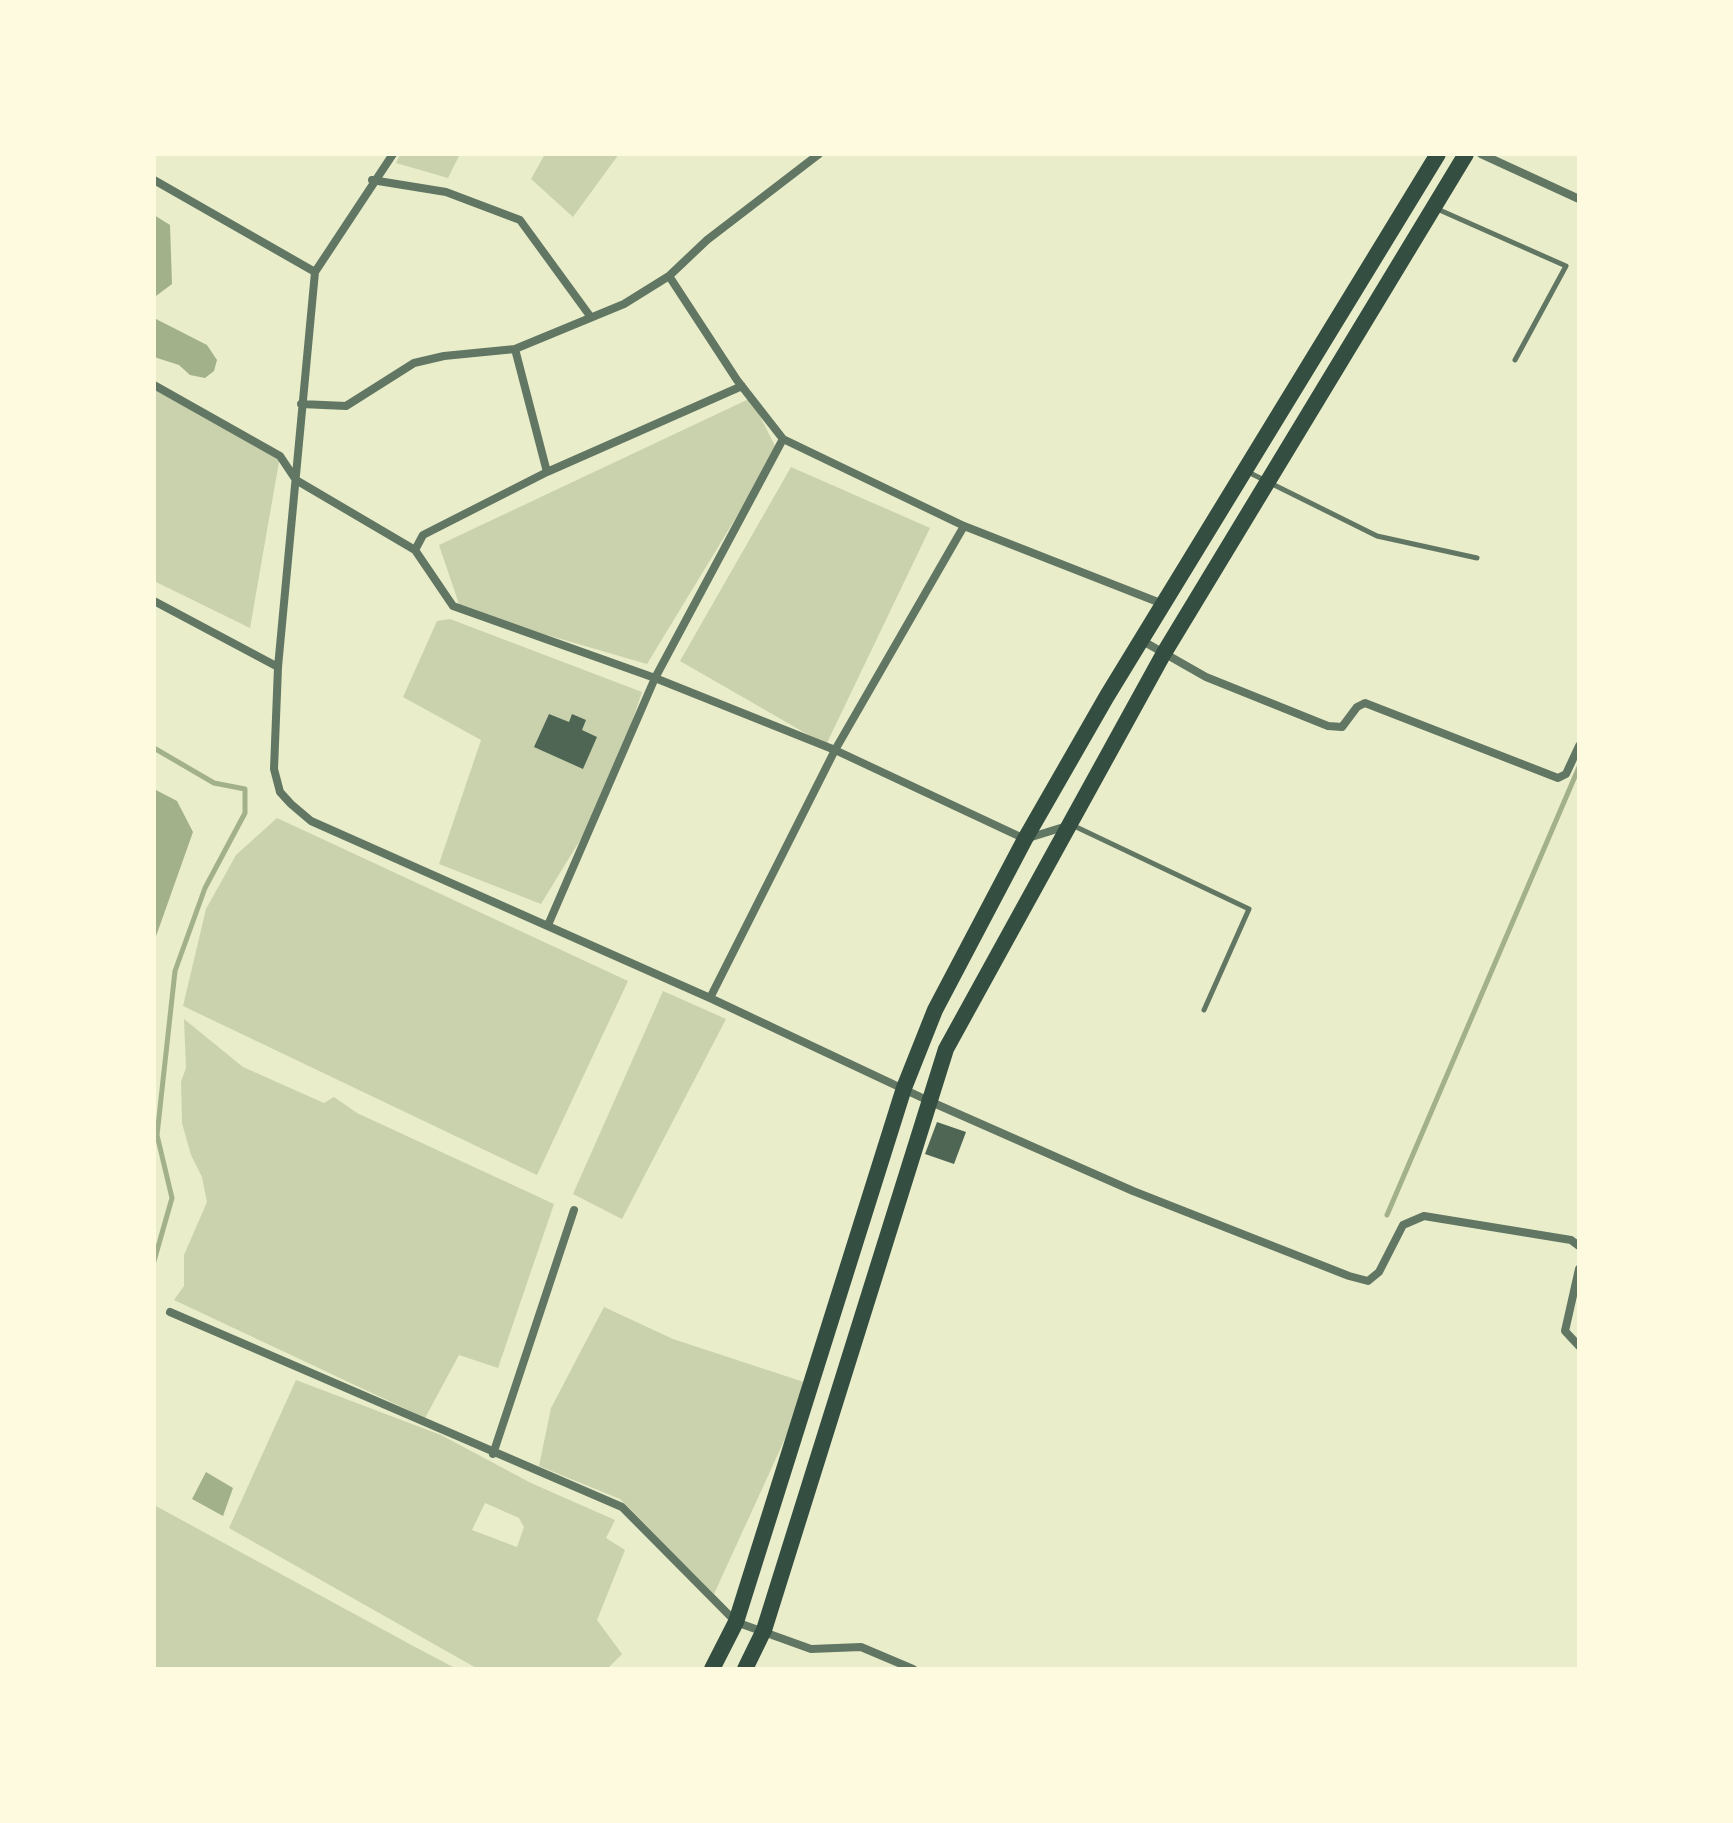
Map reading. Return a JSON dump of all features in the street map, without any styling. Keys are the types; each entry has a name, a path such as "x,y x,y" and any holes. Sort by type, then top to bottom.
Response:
{"main road":[{"path":"712,1669 736,1622 904,1088 935,1010 1025,839 1141,640 1438,154"},
{"path":"745,1669 764,1630 946,1049 1072,825 1106,753 1164,653 1466,154"}],"street":[{"path":"393,154 372,180 315,272 278,667 274,769 280,792 291,804 311,821 710,998 929,1101 1133,1191 1368,1281 1379,1272 1403,1225 1424,1216 1571,1240 1579,1246"},
{"path":"301,404 346,406 414,363 444,356 515,349 624,304 669,276 707,240 819,154"},
{"path":"1481,154 1579,199"},
{"path":"154,180 315,272"},
{"path":"372,180 446,192 520,220 590,316"},
{"path":"669,276 742,386 783,439 964,526 1164,605"},
{"path":"515,349 547,472"},
{"path":"154,385 280,456 296,480 415,550 453,606 655,678 835,750 1025,839 1072,825"},
{"path":"415,550 423,535 547,472 742,386"},
{"path":"548,925 655,678 783,439"},
{"path":"710,998 835,750 964,526"},
{"path":"154,601 278,667"},
{"path":"1141,640 1206,677 1328,726 1342,727 1357,707 1365,703 1553,777 1566,774 1579,746"},
{"path":"493,1454 574,1210"},
{"path":"1579,1269 1565,1331 1579,1346"},
{"path":"170,1312 493,1454 622,1507 736,1622 811,1649 861,1647 913,1669"}],"lane":[{"path":"1434,207 1566,266 1515,360"},
{"path":"1246,471 1377,536 1477,558"},
{"path":"1072,825 1249,909 1204,1010"}],"shaded area":[{"path":"400,154 460,154 448,178 396,163"},
{"path":"545,154 619,154 573,217 531,179"},
{"path":"154,215 170,225 172,284 156,296"},
{"path":"154,318 207,345 217,360 214,371 205,378 190,375 179,365 154,357"},
{"path":"154,385 280,456 250,628 154,581"},
{"path":"751,398 777,450 647,664 461,610 439,545"},
{"path":"791,467 930,528 826,745 680,661"},
{"path":"450,619 642,692 607,796 541,904 439,864 481,740 403,697 437,621"},
{"path":"154,789 177,801 193,832 154,942"},
{"path":"277,818 628,981 537,1175 183,1006 206,909 236,855"},
{"path":"663,991 726,1019 622,1219 573,1194"},
{"path":"184,1019 243,1067 324,1103 334,1097 357,1113 554,1204 498,1368 459,1355 425,1418 174,1300 184,1286 184,1255 207,1202 202,1177 191,1155 182,1123 181,1082 186,1068"},
{"path":"604,1307 673,1339 810,1384 714,1594 620,1499 539,1466 551,1408"},
{"path":"296,1380 441,1435 531,1483 615,1520 606,1538 625,1550 597,1620 622,1654 607,1669 478,1669 229,1528","holes":["485,1503 519,1518 524,1527 517,1547 472,1530"]},
{"path":"206,1472 233,1488 223,1516 192,1499"},
{"path":"154,1505 417,1648 457,1669 154,1669"}],"building":[{"path":"549,714 569,722 572,714 586,720 582,730 597,737 583,769 534,747"},
{"path":"937,1122 966,1132 954,1164 925,1154"}],"waterway":[{"path":"154,748 214,783 245,789 245,813 205,888 175,971 157,1135 172,1198 154,1261"},
{"path":"1387,1215 1579,767"}]}
